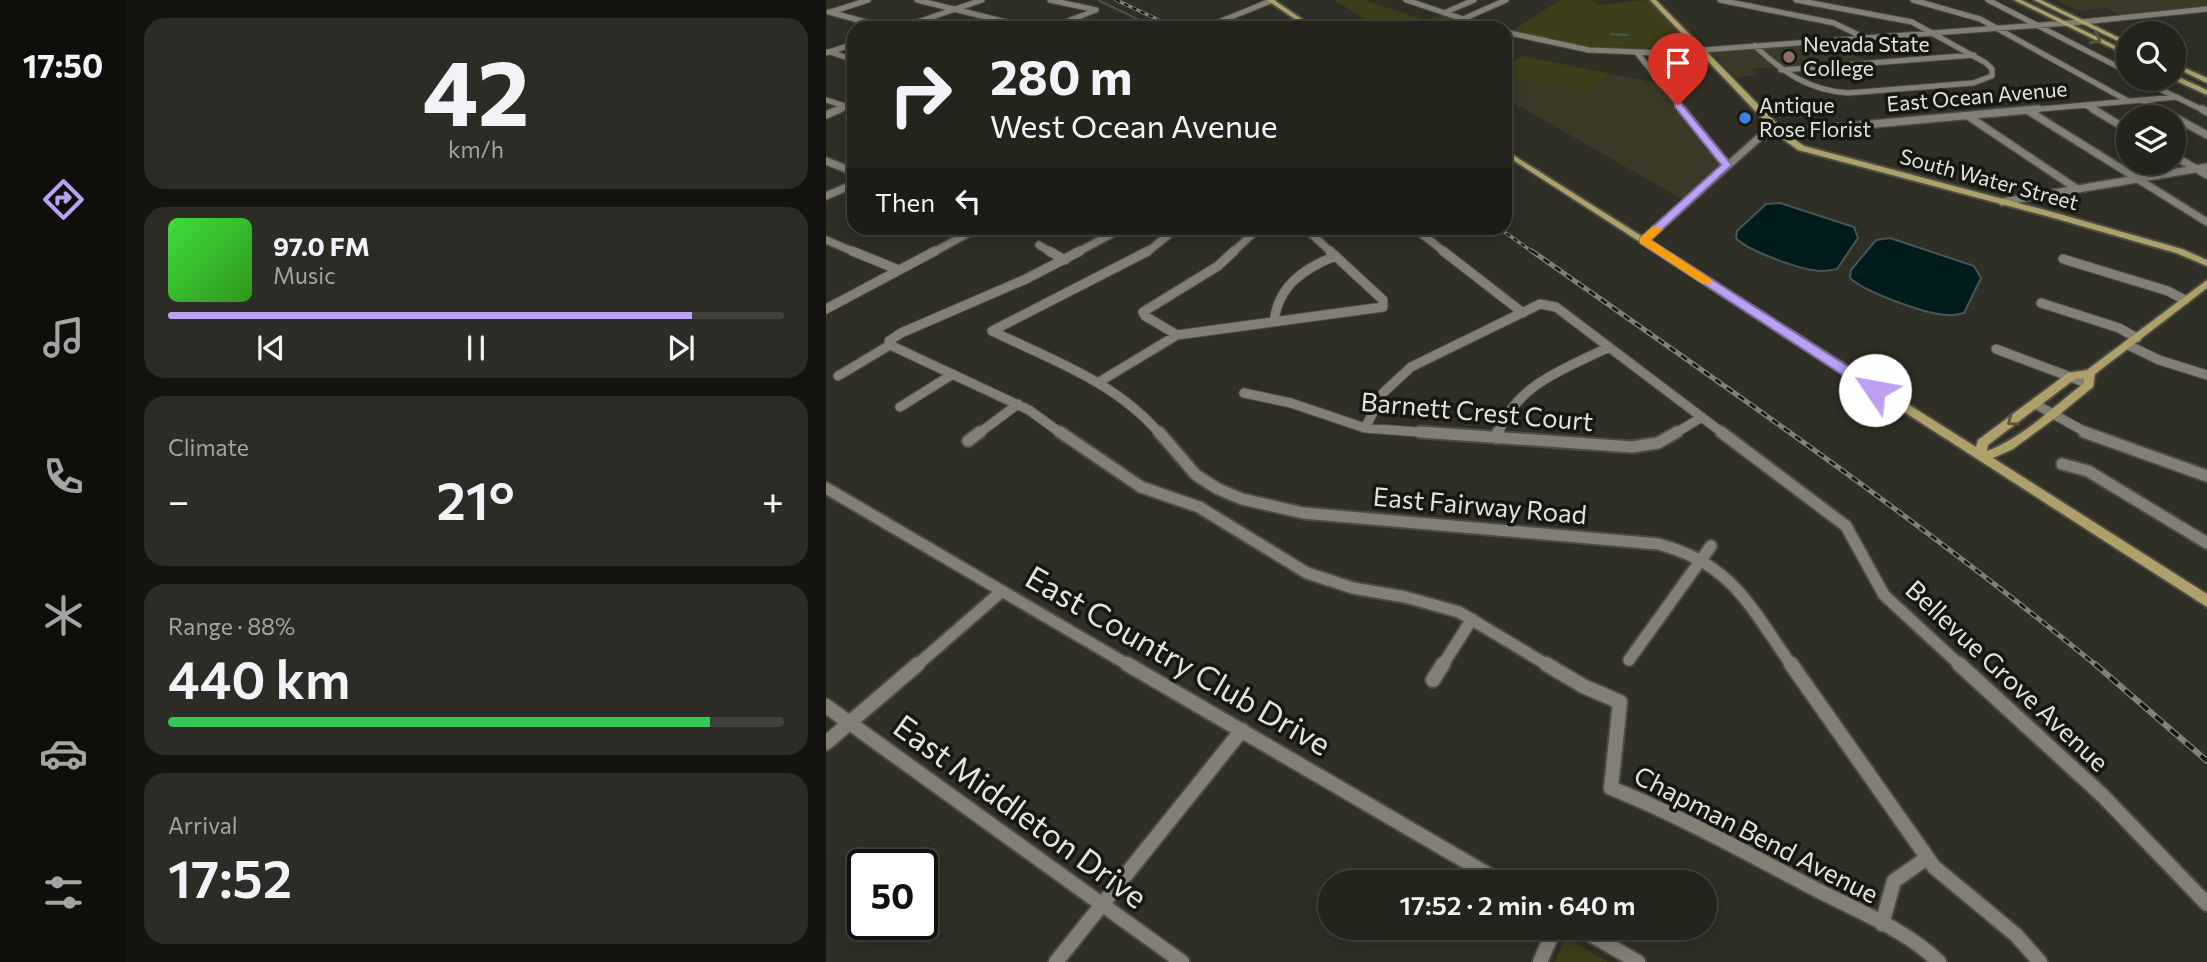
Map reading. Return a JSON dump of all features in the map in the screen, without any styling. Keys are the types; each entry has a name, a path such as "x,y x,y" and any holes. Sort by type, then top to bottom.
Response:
{"main road":[{"path":"1272,0 1303,21"},
{"path":"1278,0 1296,12 1295,15"},
{"name":"South Water Street","path":"1653,0 1793,144 1819,155 2179,251 2207,263"},
{"path":"2017,0 2116,48"},
{"path":"2037,0 2116,38"},
{"path":"2186,71 2207,81"},
{"path":"2186,83 2207,93"},
{"path":"1512,156 2205,597"},
{"path":"1981,457 1999,453 2052,414 2128,345 2207,283"},
{"path":"1981,457 1983,443 2071,376 2089,379"}],"street":[{"path":"828,13 868,0"},
{"path":"916,0 1003,21"},
{"path":"920,21 982,0"},
{"path":"1051,0 1096,10 1071,20"},
{"path":"1213,21 1265,0"},
{"path":"1221,21 1272,0"},
{"path":"1406,0 1416,1 1469,21"},
{"path":"1444,13 1474,0"},
{"path":"1463,19 1506,0"},
{"path":"1720,0 1761,11 1839,24 1866,38"},
{"path":"1755,46 1781,70 1806,87 1848,93 1988,80 1992,76 1992,69 1974,55 1935,33 1899,18 1796,0"},
{"path":"1913,0 1936,2 1997,28 2129,102"},
{"path":"1988,0 2116,66"},
{"path":"1512,34 1589,50 1637,53 2082,22 2207,9"},
{"path":"828,13 860,21"},
{"path":"1071,20 1075,21"},
{"path":"827,52 847,46"},
{"path":"827,52 847,58"},
{"path":"1637,53 1727,165"},
{"path":"1781,70 1974,55"},
{"path":"2164,91 2207,112"},
{"name":"East Ocean Avenue","path":"1644,241 1759,136 2177,97"},
{"path":"826,100 847,107"},
{"path":"2142,100 2207,135"},
{"path":"2085,105 2116,123"},
{"path":"826,115 847,109"},
{"path":"2027,110 2207,222"},
{"path":"1968,116 2077,189"},
{"path":"826,161 847,169"},
{"path":"2186,163 2207,175"},
{"path":"2002,202 2207,167"},
{"path":"826,196 847,187"},
{"path":"826,309 965,235"},
{"path":"838,376 890,343 901,332 1065,260 1110,235"},
{"name":"East Fairway Road","path":"1168,235 1145,253 992,331 1099,382 1140,410 1196,475 1218,489 1256,504 1303,513 1658,544 1703,557 1722,571 1739,591 1945,880 2009,927 2040,962"},
{"path":"1177,335 1144,316 1143,312 1219,266 1252,235"},
{"path":"1099,382 1177,335 1383,307 1383,300 1312,235"},
{"path":"1365,428 1382,393 1411,367 1522,313 1423,235"},
{"path":"826,240 899,270"},
{"path":"1039,245 1065,260"},
{"path":"1273,322 1276,303 1293,280 1308,267 1335,256"},
{"path":"2063,259 2168,291 2185,300"},
{"path":"2041,303 2119,328 2137,338"},
{"name":"Bellevue Grove Avenue","path":"1522,313 1540,304 1548,304 1846,526 1884,595 2102,795 2207,904"},
{"name":"Chapman Bend Avenue","path":"890,343 1018,404 1119,474 1141,486 1209,513 1307,573 1353,588 1436,605 1472,619 1563,674 1620,702 1620,730 1609,769 1611,788 1656,806 1882,924 1928,951 1939,962"},
{"path":"2128,345 2159,360 2207,375"},
{"path":"1496,438 1507,412 1525,392 1609,347"},
{"path":"1996,349 2071,376"},
{"path":"900,407 953,374"},
{"name":"Barnett Crest Court","path":"1244,393 1291,403 1365,428 1632,447 1658,443 1702,417"},
{"path":"968,441 1018,404"},
{"path":"2035,404 2099,438 2207,476"},
{"path":"2062,464 2088,471 2207,543"},
{"name":"East Country Club Drive","path":"826,488 1481,870"},
{"path":"1629,660 1711,546"},
{"path":"826,743 1002,591"},
{"path":"1433,680 1472,619"},
{"name":"East Middleton Drive","path":"826,706 1182,962"},
{"path":"1056,962 1241,730"},
{"path":"1882,924 1894,881 1927,858"},
{"path":"1540,962 1550,940"},
{"path":"1600,940 1638,962"}],"shaded area":[{"path":"2056,0 2207,0 2207,7 2122,16 2106,8 2079,11"},
{"name":"Nevada State College","path":"1824,43 1839,51 1849,51 1867,61 1752,69 1756,75 1736,78 1713,53"},
{"path":"1522,56 1662,84 1727,165 1687,202 1512,102 1512,63"}],"green space":[{"path":"1335,0 1365,0 1424,20 1442,14 1462,21 1367,21"},
{"path":"1560,0 1592,0 1600,5 1643,0 1653,2 1694,47 1675,51 1628,51 1577,45 1512,31"},
{"path":"1522,56 1610,74 1587,94 1512,78 1512,63"},
{"path":"1564,940 1570,940 1608,962 1555,962"}],"water":[{"path":"1780,203 1854,227 1858,238 1837,269 1820,271 1788,264 1751,248 1736,238 1737,231 1766,204"},
{"path":"1890,238 1974,266 1981,278 1964,313 1938,314 1912,307 1869,290 1850,278 1851,270 1876,240"}],"waterway":[{"path":"1098,0 1142,21"},
{"path":"1611,34 1628,35"},
{"path":"1679,47 1684,44"}],"railway":[{"path":"1116,0 1161,21"},
{"path":"1509,235 1534,253"},
{"path":"1532,251 1889,505 2097,666"},
{"path":"2095,664 2207,761"}],"slow traffic":[{"path":"1657,229 1644,241 1707,282"}],"place":[{"name":"Nevada State College","path":"1789,57"},
{"name":"Antique Rose Florist","path":"1745,118"}],"route":[{"path":"1678,105 1727,165 1644,241 1875,390"}]}
